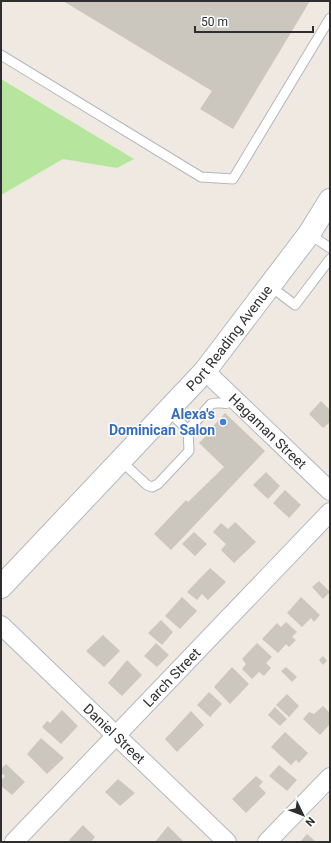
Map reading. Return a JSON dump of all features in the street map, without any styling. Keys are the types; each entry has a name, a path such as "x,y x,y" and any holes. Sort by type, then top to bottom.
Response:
{"street":[{"name":"Port Reading Avenue","path":"1,587 205,371 309,234 330,200"},
{"name":"Hagaman Street","path":"205,371 330,491"},
{"name":"Larch Street","path":"14,842 330,512"},
{"name":"Daniel Street","path":"1,625 227,842"},
{"path":"267,842 330,777"}],"lane":[{"path":"1,55 201,177 232,179 330,18"},
{"path":"309,234 330,248"},
{"path":"270,286 295,305 330,259"},
{"path":"188,430 211,404 215,402 229,404 234,399"},
{"path":"121,461 147,485 152,487 158,484 189,451 188,430 168,411"}],"green space":[{"path":"1,79 134,159 117,168 63,159 1,195"}],"building":[{"path":"63,1 310,1 233,129 200,109 212,91"},
{"path":"321,401 330,410 330,422 323,428 309,414"},
{"path":"225,413 265,451 171,550 154,534 186,500 188,502 224,467 199,443"},
{"path":"266,472 280,486 268,499 253,485"},
{"path":"285,490 301,505 289,518 273,503"},
{"path":"235,522 256,542 234,563 221,550 226,544 213,532 221,523 228,529"},
{"path":"194,532 207,544 195,556 182,544"},
{"path":"210,568 226,582 208,600 202,594 197,600 187,592"},
{"path":"319,581 330,592 323,599 312,587"},
{"path":"182,597 197,611 180,629 165,616"},
{"path":"301,597 320,615 314,622 311,618 302,627 287,613"},
{"path":"161,620 173,632 162,645 148,633"},
{"path":"286,622 297,632 292,637 296,640 289,647 286,644 278,653 262,639 277,623 281,627"},
{"path":"103,635 120,651 104,667 86,651"},
{"path":"156,643 169,655 157,667 144,656"},
{"path":"257,643 272,657 266,663 271,668 264,676 259,672 252,679 242,669 246,664 242,659"},
{"path":"323,656 327,661 323,665 319,660"},
{"path":"127,660 142,675 122,696 108,683"},
{"path":"232,667 249,684 230,704 214,687"},
{"path":"286,667 297,677 292,682 281,671"},
{"path":"209,692 222,704 210,717 197,705"},
{"path":"287,694 299,706 289,717 276,705"},
{"path":"323,706 330,713 330,724 320,735 303,719 309,712 314,714"},
{"path":"275,707 287,719 280,726 268,715"},
{"path":"62,710 78,726 61,744 42,727 47,721 50,723"},
{"path":"191,711 204,725 177,752 165,739"},
{"path":"285,732 308,753 299,763 296,760 291,765 271,747"},
{"path":"41,738 64,758 47,774 27,754"},
{"path":"6,764 25,782 12,795 1,786 1,781 5,776 1,773 1,769"},
{"path":"279,765 297,780 287,791 269,776"},
{"path":"256,776 263,782 259,786 266,793 246,813 232,799"},
{"path":"118,779 135,793 120,806 105,792"},
{"path":"83,825 95,837 91,842 70,842 69,840"},
{"path":"168,826 184,842 155,842"},
{"path":"307,834 316,842 300,842"}],"place":[{"name":"Alexa's Dominican Salon","path":"223,422"}]}
